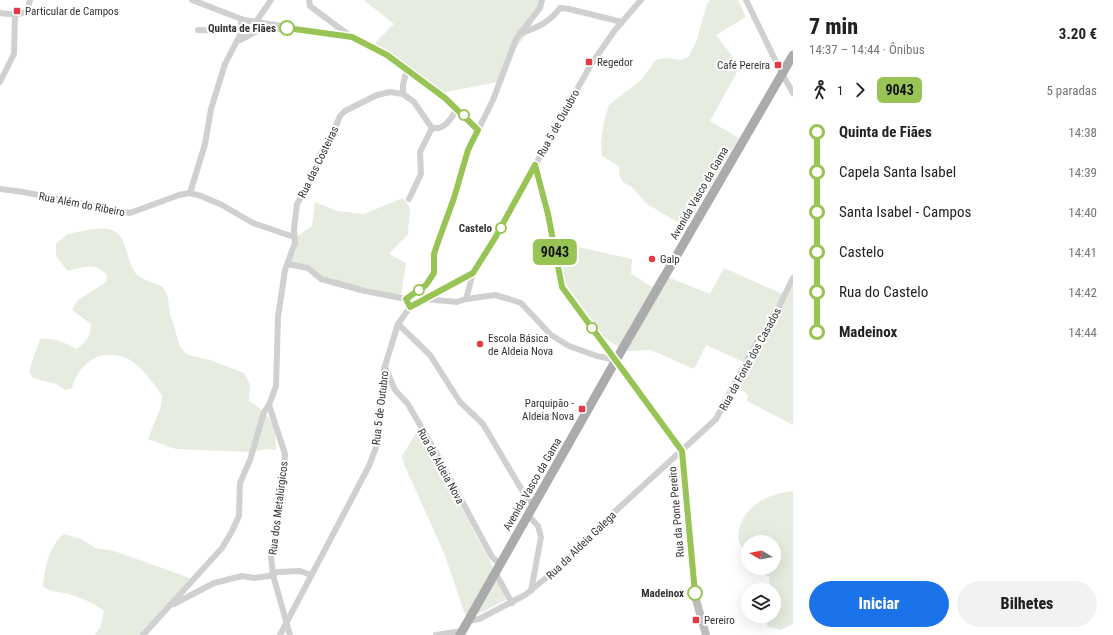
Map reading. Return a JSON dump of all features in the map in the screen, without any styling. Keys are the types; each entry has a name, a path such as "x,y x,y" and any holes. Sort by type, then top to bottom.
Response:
{"main road":[{"name":"Avenida Vasco da Gama","path":"461,633 616,360 793,55"}],"street":[{"path":"0,13 15,15 27,11 30,0"},
{"path":"192,0 241,19 287,28 352,37"},
{"path":"256,22 271,0"},
{"path":"309,0 310,6 352,37 387,55 445,98 478,130"},
{"path":"288,264 308,268 321,279 365,291 406,299 426,285 434,273 434,254 454,198 468,150 493,100 516,39 540,8 542,0"},
{"name":"Rua 5 de Outubro","path":"466,299 473,273 495,238 590,66 622,22 641,0"},
{"path":"746,0 782,74 793,93"},
{"path":"520,33 546,21 555,15 560,8 622,22"},
{"path":"0,82 14,54 15,15"},
{"path":"241,19 242,31 226,64 211,109 205,144 190,193 208,199 253,223 294,238"},
{"path":"237,43 245,36 257,31 287,28"},
{"path":"198,30 242,31"},
{"path":"407,69 402,85 403,94 414,102 432,128 438,129 445,126 457,109"},
{"name":"Rua das Costeiras","path":"169,607 222,548 232,532 238,516 240,482 250,460 264,412 269,405 276,386 278,317 288,264 293,250 297,204 315,174 319,157 331,138 340,116 355,105 377,95 390,92 403,94"},
{"path":"408,199 420,174 420,152 432,128"},
{"path":"535,165 548,214 562,287 616,360"},
{"name":"Rua Além do Ribeiro","path":"0,189 23,192 130,214 179,195 190,193"},
{"name":"Rua 5 de Outubro","path":"280,635 369,466 377,445 385,367 398,324 410,307 473,273"},
{"name":"Rua da Fonte dos Casados","path":"682,451 716,419 722,411 757,342 768,329 793,278"},
{"path":"425,299 457,302 466,299 495,295 521,304 551,335 576,348 597,356 616,360"},
{"path":"406,299 410,307"},
{"path":"398,324 430,355 460,402 483,424 526,497 534,505"},
{"name":"Rua da Ponte Pereiro","path":"616,360 682,451 695,596 706,635"},
{"name":"Rua da Aldeia Nova","path":"385,367 396,390 408,404 436,453 498,568 512,603"},
{"name":"Rua dos Metalúrgicos","path":"269,405 285,454 280,511 272,558 273,575 290,635"},
{"name":"Rua da Aldeia Galega","path":"468,620 479,619 512,603 531,591 562,565 609,517 682,451"},
{"path":"528,515 538,526 540,537 531,591"},
{"path":"143,635 150,625 169,607 214,583 242,576 254,578 273,575 277,572 300,571 311,574"},
{"path":"196,577 198,584 204,589"},
{"path":"436,635 461,633"}],"shaded area":[{"path":"364,0 540,0 529,32 517,46 503,81 440,93 431,91 419,79 376,49 376,42 394,24"},
{"path":"710,0 738,0 746,17 716,35 739,65 738,70 710,121 739,138 686,227 647,204 633,188 623,182 619,175 620,167 602,156 601,142 604,121 609,105 641,80 656,60 665,58 682,60 689,56 697,39 707,4"},
{"path":"403,198 410,208 408,234 389,254 406,263 401,296 340,282 290,265 297,248 295,238 312,226 315,202 337,211 364,214"},
{"path":"92,229 106,229 115,231 123,242 130,263 137,275 163,287 168,297 170,314 180,346 186,354 213,361 244,373 250,384 249,401 262,411 271,421 275,433 276,450 267,449 252,452 176,449 148,439 161,406 162,395 151,380 136,364 131,360 117,355 108,355 92,360 80,371 72,388 65,390 56,384 33,378 29,371 40,339 59,341 76,349 83,344 89,335 91,324 72,310 78,300 106,282 107,275 98,268 93,267 84,267 68,271 56,256 56,244 68,234"},
{"path":"560,243 632,259 631,274 652,287 660,274 710,294 724,268 787,296 793,286 793,425 747,401 748,395 737,386 748,364 706,345 694,369 651,350 626,351 604,338 567,289 561,259"},
{"path":"419,428 492,565 506,600 476,615 465,614 444,553 404,464 402,456"},
{"path":"793,491 793,624 780,630 767,626 767,623 781,623 781,583 770,583 769,576 764,575 781,575 781,535 741,535 741,545 738,533 744,518 755,505 772,495"},
{"path":"64,534 81,539 95,548 114,551 190,578 179,593 140,635 94,635 100,628 104,611 90,602 69,594 51,590 43,586 51,551"}],"bus line":[{"name":"9043","path":"287,28 352,37 387,55 416,75 445,98 478,130 468,150 454,198 434,254 434,273 426,285 406,299 410,307 448,288 473,273 495,238 535,165 548,214 562,287 682,451 695,593"}],"place":[{"name":"Particular de Campos","path":"17,11"},
{"name":"Quinta de Fiães","path":"287,28"},
{"name":"Regedor","path":"589,62"},
{"name":"Café Pereira","path":"778,65"},
{"name":"Castelo","path":"501,228"},
{"name":"Galp","path":"652,259"},
{"name":"Escola Básica de Aldeia Nova","path":"480,344"},
{"name":"Parquipão - Aldeia Nova","path":"582,409"},
{"name":"Madeinox","path":"695,593"},
{"name":"Pereiro","path":"696,620"}]}
